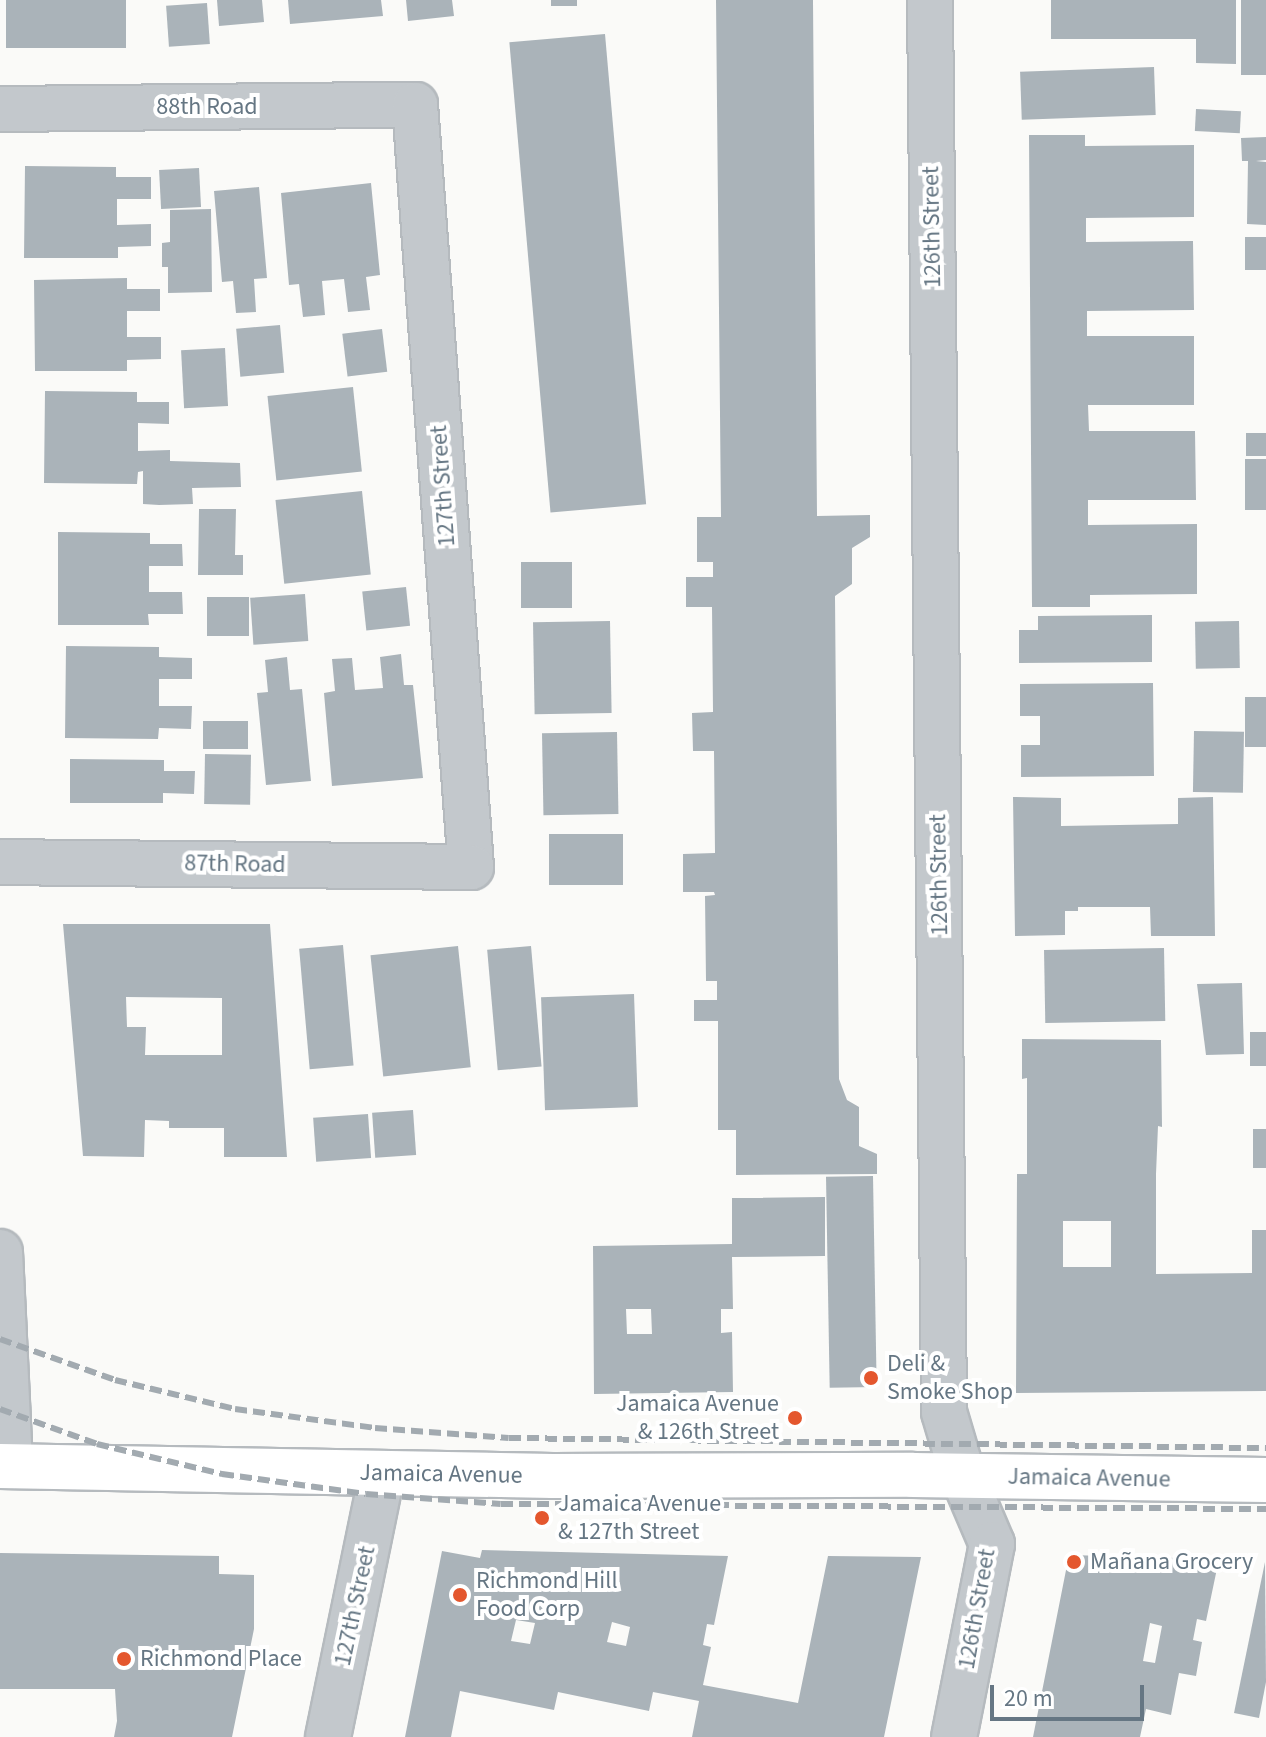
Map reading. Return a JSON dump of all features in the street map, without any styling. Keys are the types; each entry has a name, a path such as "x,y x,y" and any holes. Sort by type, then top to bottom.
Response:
{"main road":[{"name":"Jamaica Avenue","path":"5,1466 382,1474 1266,1480"}],"street":[{"name":"126th Street","path":"930,0 944,1412 963,1476 992,1544 954,1737"},
{"name":"88th Road","path":"0,109 415,105"},
{"name":"127th Street","path":"415,105 471,867"},
{"name":"87th Road","path":"0,862 471,867"},
{"path":"0,1252 5,1466"},
{"name":"127th Street","path":"328,1737 382,1474"}],"building":[{"path":"6,0 126,0 126,48 6,48"},
{"path":"217,0 262,0 264,22 219,26"},
{"path":"288,0 381,0 383,16 290,24"},
{"path":"406,0 452,0 454,16 408,21"},
{"path":"551,0 577,0 577,6 551,6"},
{"path":"716,0 813,0 817,516 870,515 870,537 852,548 852,584 835,596 839,1079 847,1100 859,1107 859,1146 877,1154 877,1174 736,1175 736,1130 718,1130 718,1021 694,1021 694,1000 717,1000 717,981 706,981 705,896 715,895 714,892 683,892 683,854 715,853 714,751 693,751 692,713 713,712 712,607 686,607 686,577 713,577 713,562 697,562 697,517 721,517"},
{"path":"1051,0 1236,0 1236,64 1196,63 1196,39 1051,39"},
{"path":"1241,0 1266,0 1266,75 1241,75"},
{"path":"207,3 210,44 169,47 166,6"},
{"path":"605,34 646,504 551,513 509,42"},
{"path":"1154,67 1156,115 1022,120 1020,72"},
{"path":"1196,109 1241,111 1240,133 1195,131"},
{"path":"1029,135 1085,135 1085,146 1194,145 1194,217 1086,218 1086,242 1193,241 1194,310 1087,311 1087,336 1194,336 1194,405 1088,405 1089,431 1195,431 1196,500 1088,500 1088,525 1197,524 1197,594 1090,595 1090,607 1032,607"},
{"path":"1266,137 1266,160 1256,161 1266,162 1266,225 1247,224 1248,161 1242,161 1241,138"},
{"path":"25,166 116,167 116,177 151,177 151,199 117,199 117,225 151,224 151,246 118,247 118,258 24,258"},
{"path":"199,168 201,207 161,209 159,170"},
{"path":"371,183 380,275 366,277 370,310 348,312 344,279 322,281 325,315 303,317 299,284 289,285 281,193"},
{"path":"259,187 267,278 254,279 256,312 236,313 233,281 222,282 214,191"},
{"path":"211,209 212,292 168,293 168,267 162,267 162,243 170,242 170,210"},
{"path":"1245,237 1266,237 1266,270 1245,270"},
{"path":"127,278 127,289 160,289 160,311 127,311 127,337 161,337 161,359 127,360 127,371 35,371 34,280"},
{"path":"280,325 284,373 240,377 236,329"},
{"path":"382,329 387,372 348,377 342,334"},
{"path":"225,348 228,406 184,408 181,350"},
{"path":"353,387 362,472 276,481 267,396"},
{"path":"45,391 137,392 137,402 169,402 169,424 138,423 138,451 170,450 170,461 240,463 241,487 192,488 193,504 159,505 143,504 143,471 138,472 137,484 44,483"},
{"path":"1246,433 1266,433 1266,456 1246,456"},
{"path":"1245,459 1266,459 1266,510 1245,510"},
{"path":"362,491 371,575 284,584 275,500"},
{"path":"199,509 236,509 235,555 243,555 243,575 198,575"},
{"path":"58,532 150,533 150,544 182,544 183,566 149,566 149,592 182,592 183,614 148,614 149,625 58,625"},
{"path":"521,562 572,562 572,608 521,608"},
{"path":"406,587 410,626 366,630 362,592"},
{"path":"305,594 308,641 253,645 250,598"},
{"path":"207,597 249,597 249,636 207,636"},
{"path":"1152,615 1152,662 1019,663 1019,630 1038,630 1038,616"},
{"path":"610,621 612,713 535,714 533,622"},
{"path":"1239,621 1240,668 1196,669 1195,622"},
{"path":"66,646 159,647 159,657 192,658 192,679 159,679 159,706 192,706 191,729 159,728 158,739 65,738"},
{"path":"401,654 404,685 413,685 423,778 332,786 324,693 335,691 332,659 352,658 355,690 383,688 380,657"},
{"path":"287,657 290,690 302,689 311,781 266,785 257,693 268,692 265,660"},
{"path":"1153,683 1154,776 1021,777 1021,745 1040,745 1040,716 1020,716 1020,684"},
{"path":"1245,697 1266,697 1266,747 1245,747"},
{"path":"203,721 248,721 248,749 203,749"},
{"path":"1194,731 1244,732 1243,793 1193,792"},
{"path":"617,732 618,814 543,815 542,733"},
{"path":"205,754 251,755 250,805 204,804"},
{"path":"70,759 164,760 164,771 195,771 194,794 163,793 163,803 70,803"},
{"path":"1013,797 1061,798 1061,826 1178,824 1178,798 1213,797 1215,936 1151,936 1150,907 1078,907 1078,911 1065,911 1065,935 1015,936"},
{"path":"549,834 623,834 623,885 549,885"},
{"path":"63,924 270,924 287,1157 224,1157 224,1128 169,1128 169,1121 145,1120 144,1157 83,1156","holes":["126,997 222,998 222,1055 145,1055 146,1027 127,1027"]},
{"path":"343,945 354,1066 310,1069 299,949"},
{"path":"458,946 471,1067 383,1077 370,955"},
{"path":"531,946 542,1067 498,1070 487,950"},
{"path":"1164,948 1165,1021 1045,1023 1044,950"},
{"path":"1242,983 1244,1054 1206,1055 1197,984"},
{"path":"634,994 638,1107 545,1110 541,997"},
{"path":"1250,1032 1266,1032 1266,1066 1250,1066"},
{"path":"1022,1039 1161,1040 1162,1127 1158,1126 1156,1274 1252,1273 1252,1230 1266,1230 1266,1391 1016,1393 1017,1174 1027,1174 1027,1078 1022,1079","holes":["1063,1221 1111,1221 1111,1267 1063,1267"]},
{"path":"413,1110 416,1155 375,1158 372,1113"},
{"path":"368,1114 371,1158 316,1162 313,1118"},
{"path":"1253,1129 1266,1129 1266,1168 1253,1168"},
{"path":"873,1176 877,1387 830,1388 826,1177"},
{"path":"825,1197 825,1256 732,1257 733,1309 721,1309 721,1333 732,1332 733,1392 594,1394 593,1246 732,1244 732,1198","holes":["626,1309 651,1309 652,1334 627,1334"]},
{"path":"482,1550 728,1556 714,1625 707,1624 703,1645 711,1647 703,1685 798,1703 828,1556 921,1557 884,1737 692,1737 699,1701 653,1692 649,1711 558,1692 554,1710 460,1691 451,1737 405,1737 442,1551 480,1558","holes":["516,1620 535,1623 530,1644 511,1641","612,1622 630,1627 626,1646 607,1642"]},
{"name":"Richmond Place","path":"0,1553 219,1556 219,1574 254,1575 254,1629 232,1737 114,1737 117,1721 115,1689 0,1689"},
{"path":"1069,1555 1219,1559 1206,1621 1197,1619 1193,1640 1202,1642 1196,1676 1179,1673 1171,1715 1146,1709 1140,1737 1033,1737","holes":["1150,1623 1162,1626 1155,1663 1143,1661"]},
{"path":"1265,1562 1266,1682 1259,1718 1234,1713"}],"railway":[{"path":"0,1339 115,1380 235,1409 375,1428 509,1438 1266,1448"},
{"path":"0,1409 97,1444 222,1474 366,1494 501,1504 1266,1509"}],"place":[{"name":"Deli & Smoke Shop","path":"871,1378"},
{"name":"Jamaica Avenue & 126th Street","path":"795,1418"},
{"name":"Jamaica Avenue & 127th Street","path":"542,1518"},
{"name":"Mañana Grocery","path":"1074,1562"},
{"name":"Richmond Hill Food Corp","path":"460,1595"},
{"name":"Richmond Place","path":"124,1659"}]}
